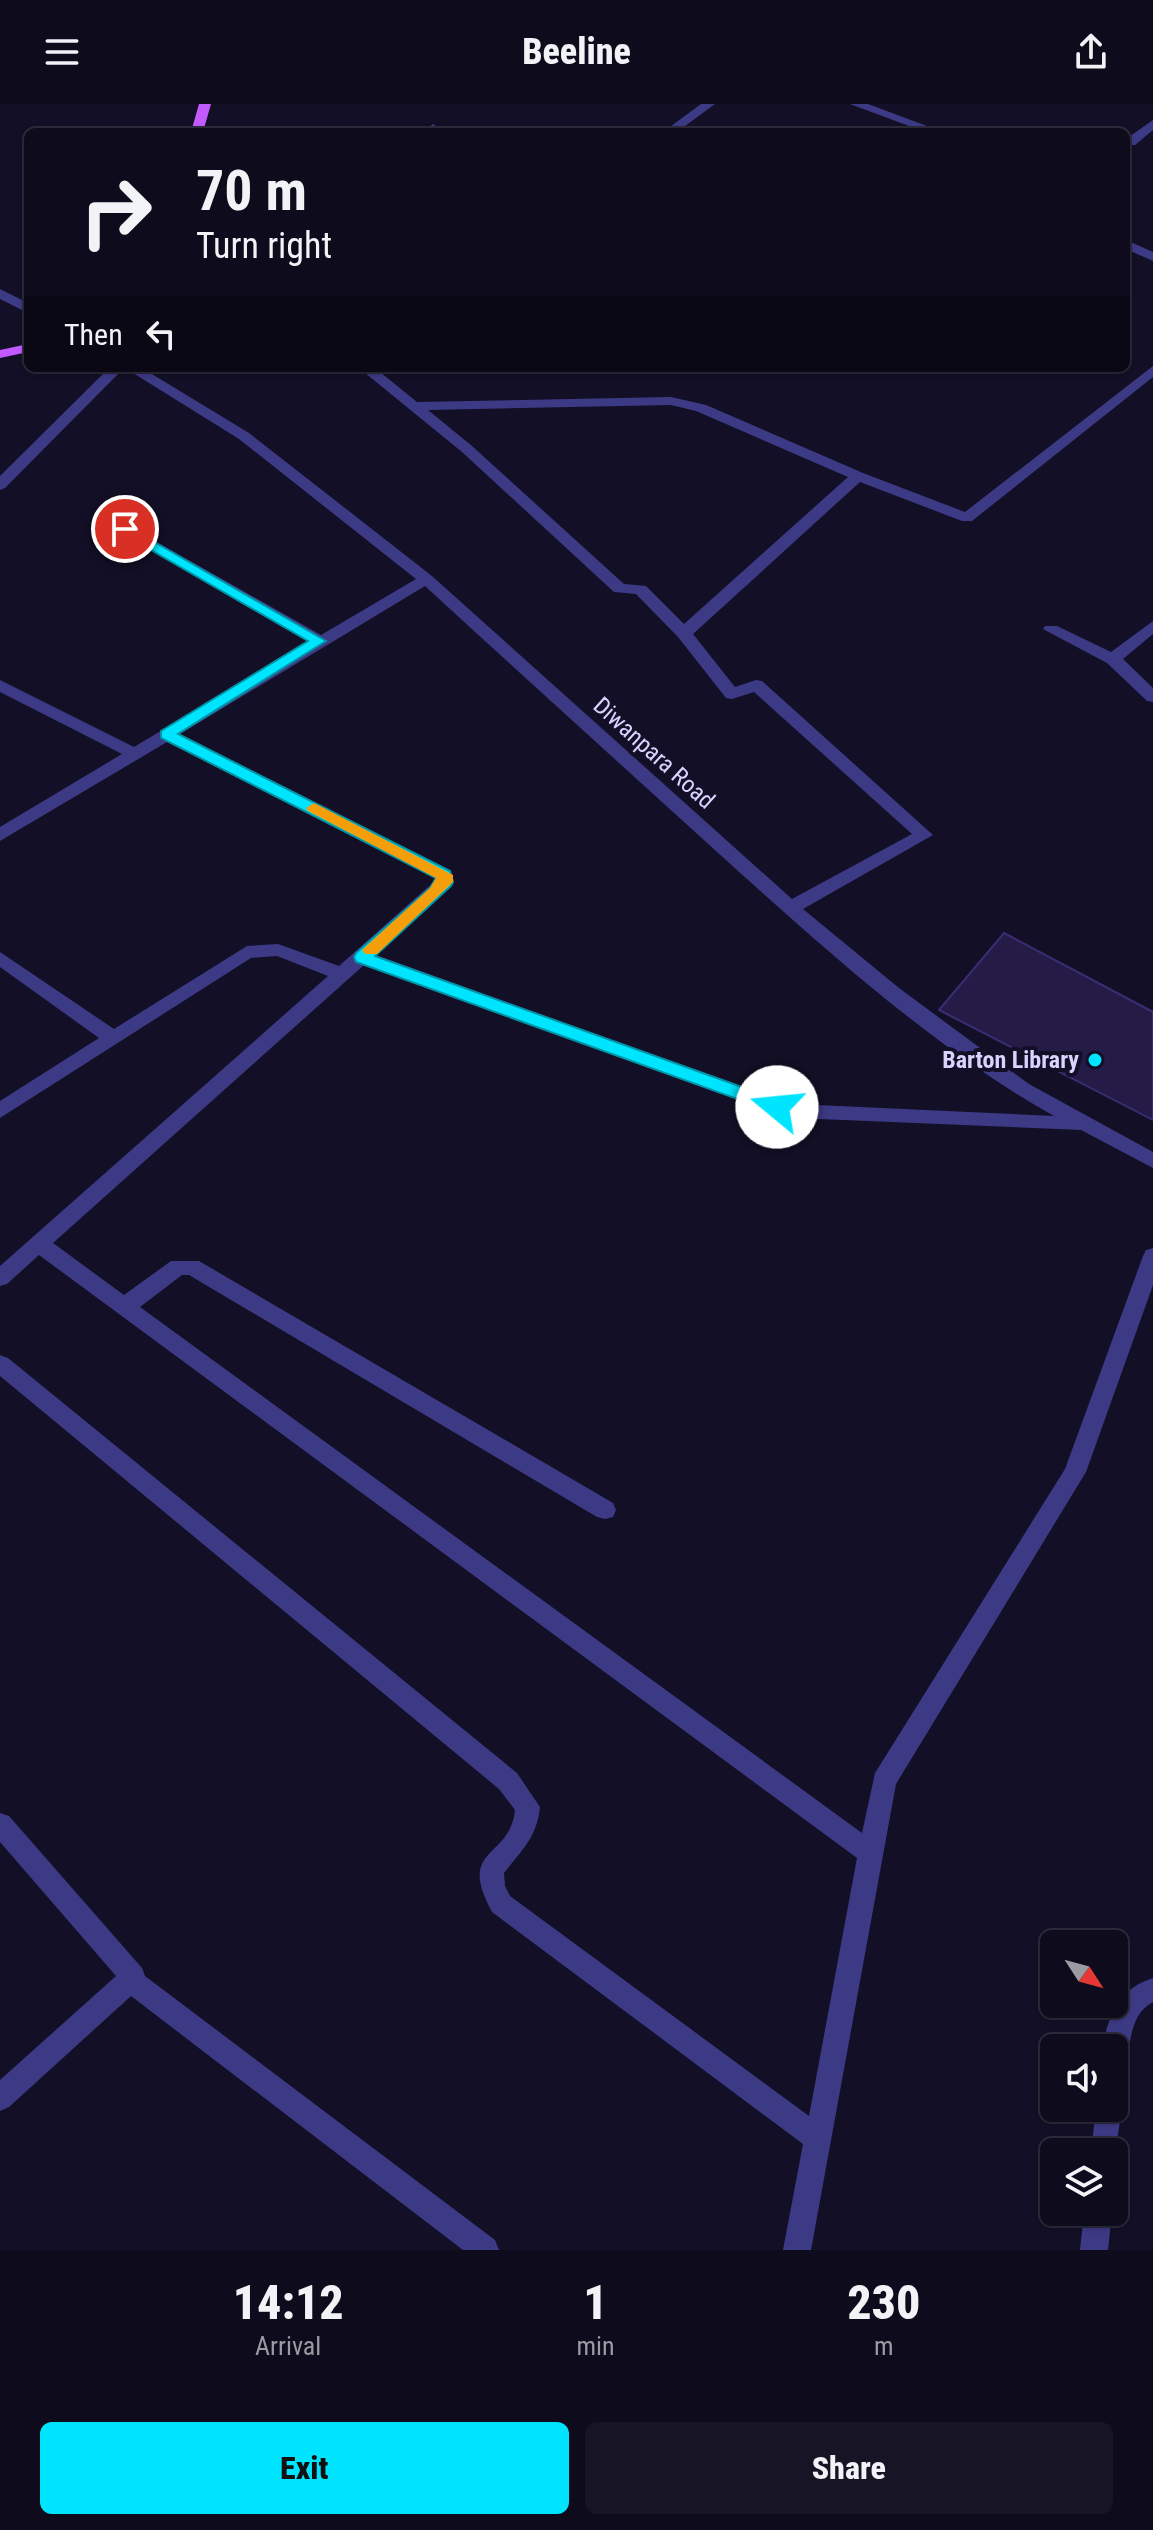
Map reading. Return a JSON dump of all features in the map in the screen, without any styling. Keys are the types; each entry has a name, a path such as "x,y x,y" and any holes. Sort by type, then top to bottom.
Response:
{"main road":[{"path":"198,128 205,104"},
{"path":"0,354 24,349"}],"street":[{"path":"675,128 709,104"},
{"path":"856,104 925,128"},
{"path":"1130,142 1153,124"},
{"path":"1130,246 1153,257"},
{"path":"0,293 24,307"},
{"path":"414,406 671,401 701,408 858,476 967,518 1153,370"},
{"path":"0,485 113,372"},
{"name":"Diwanpara Road","path":"139,372 244,436 426,579 790,908 892,993 1022,1089 1153,1161"},
{"path":"371,372 467,449 620,589 640,589 684,633 732,694 756,685 924,835 790,908"},
{"path":"684,633 858,476"},
{"path":"125,529 319,641"},
{"path":"0,835 426,579"},
{"path":"1113,659 1153,626"},
{"path":"1051,629 1113,659 1153,697"},
{"path":"0,685 135,754"},
{"path":"0,1278 445,882 444,875 167,735"},
{"path":"0,1111 247,952 278,950 343,974"},
{"path":"362,957 777,1107 795,1111 1086,1124"},
{"path":"0,958 113,1038"},
{"path":"39,1244 871,1854"},
{"path":"797,2250 884,1781 1075,1472 1153,1256"},
{"path":"124,1307 178,1267 192,1267 605,1510"},
{"path":"0,1364 508,1781 528,1807 525,1828 492,1870 490,1887 501,1904 818,2139"},
{"path":"0,1824 133,1977 0,2098"},
{"path":"130,1980 485,2250"},
{"path":"1118,2034 1128,2006 1153,1990"},
{"path":"1094,2250 1097,2226"}],"building":[{"name":"Barton Library","path":"1004,933 1153,1012 1153,1120 939,1010"}],"slow traffic":[{"path":"314,808 444,875 445,882 436,892 371,950"}],"place":[{"name":"Barton Library","path":"1095,1060"}],"route":[{"path":"125,529 319,641 167,735 444,875 445,882 436,892 362,957 777,1107"}]}
